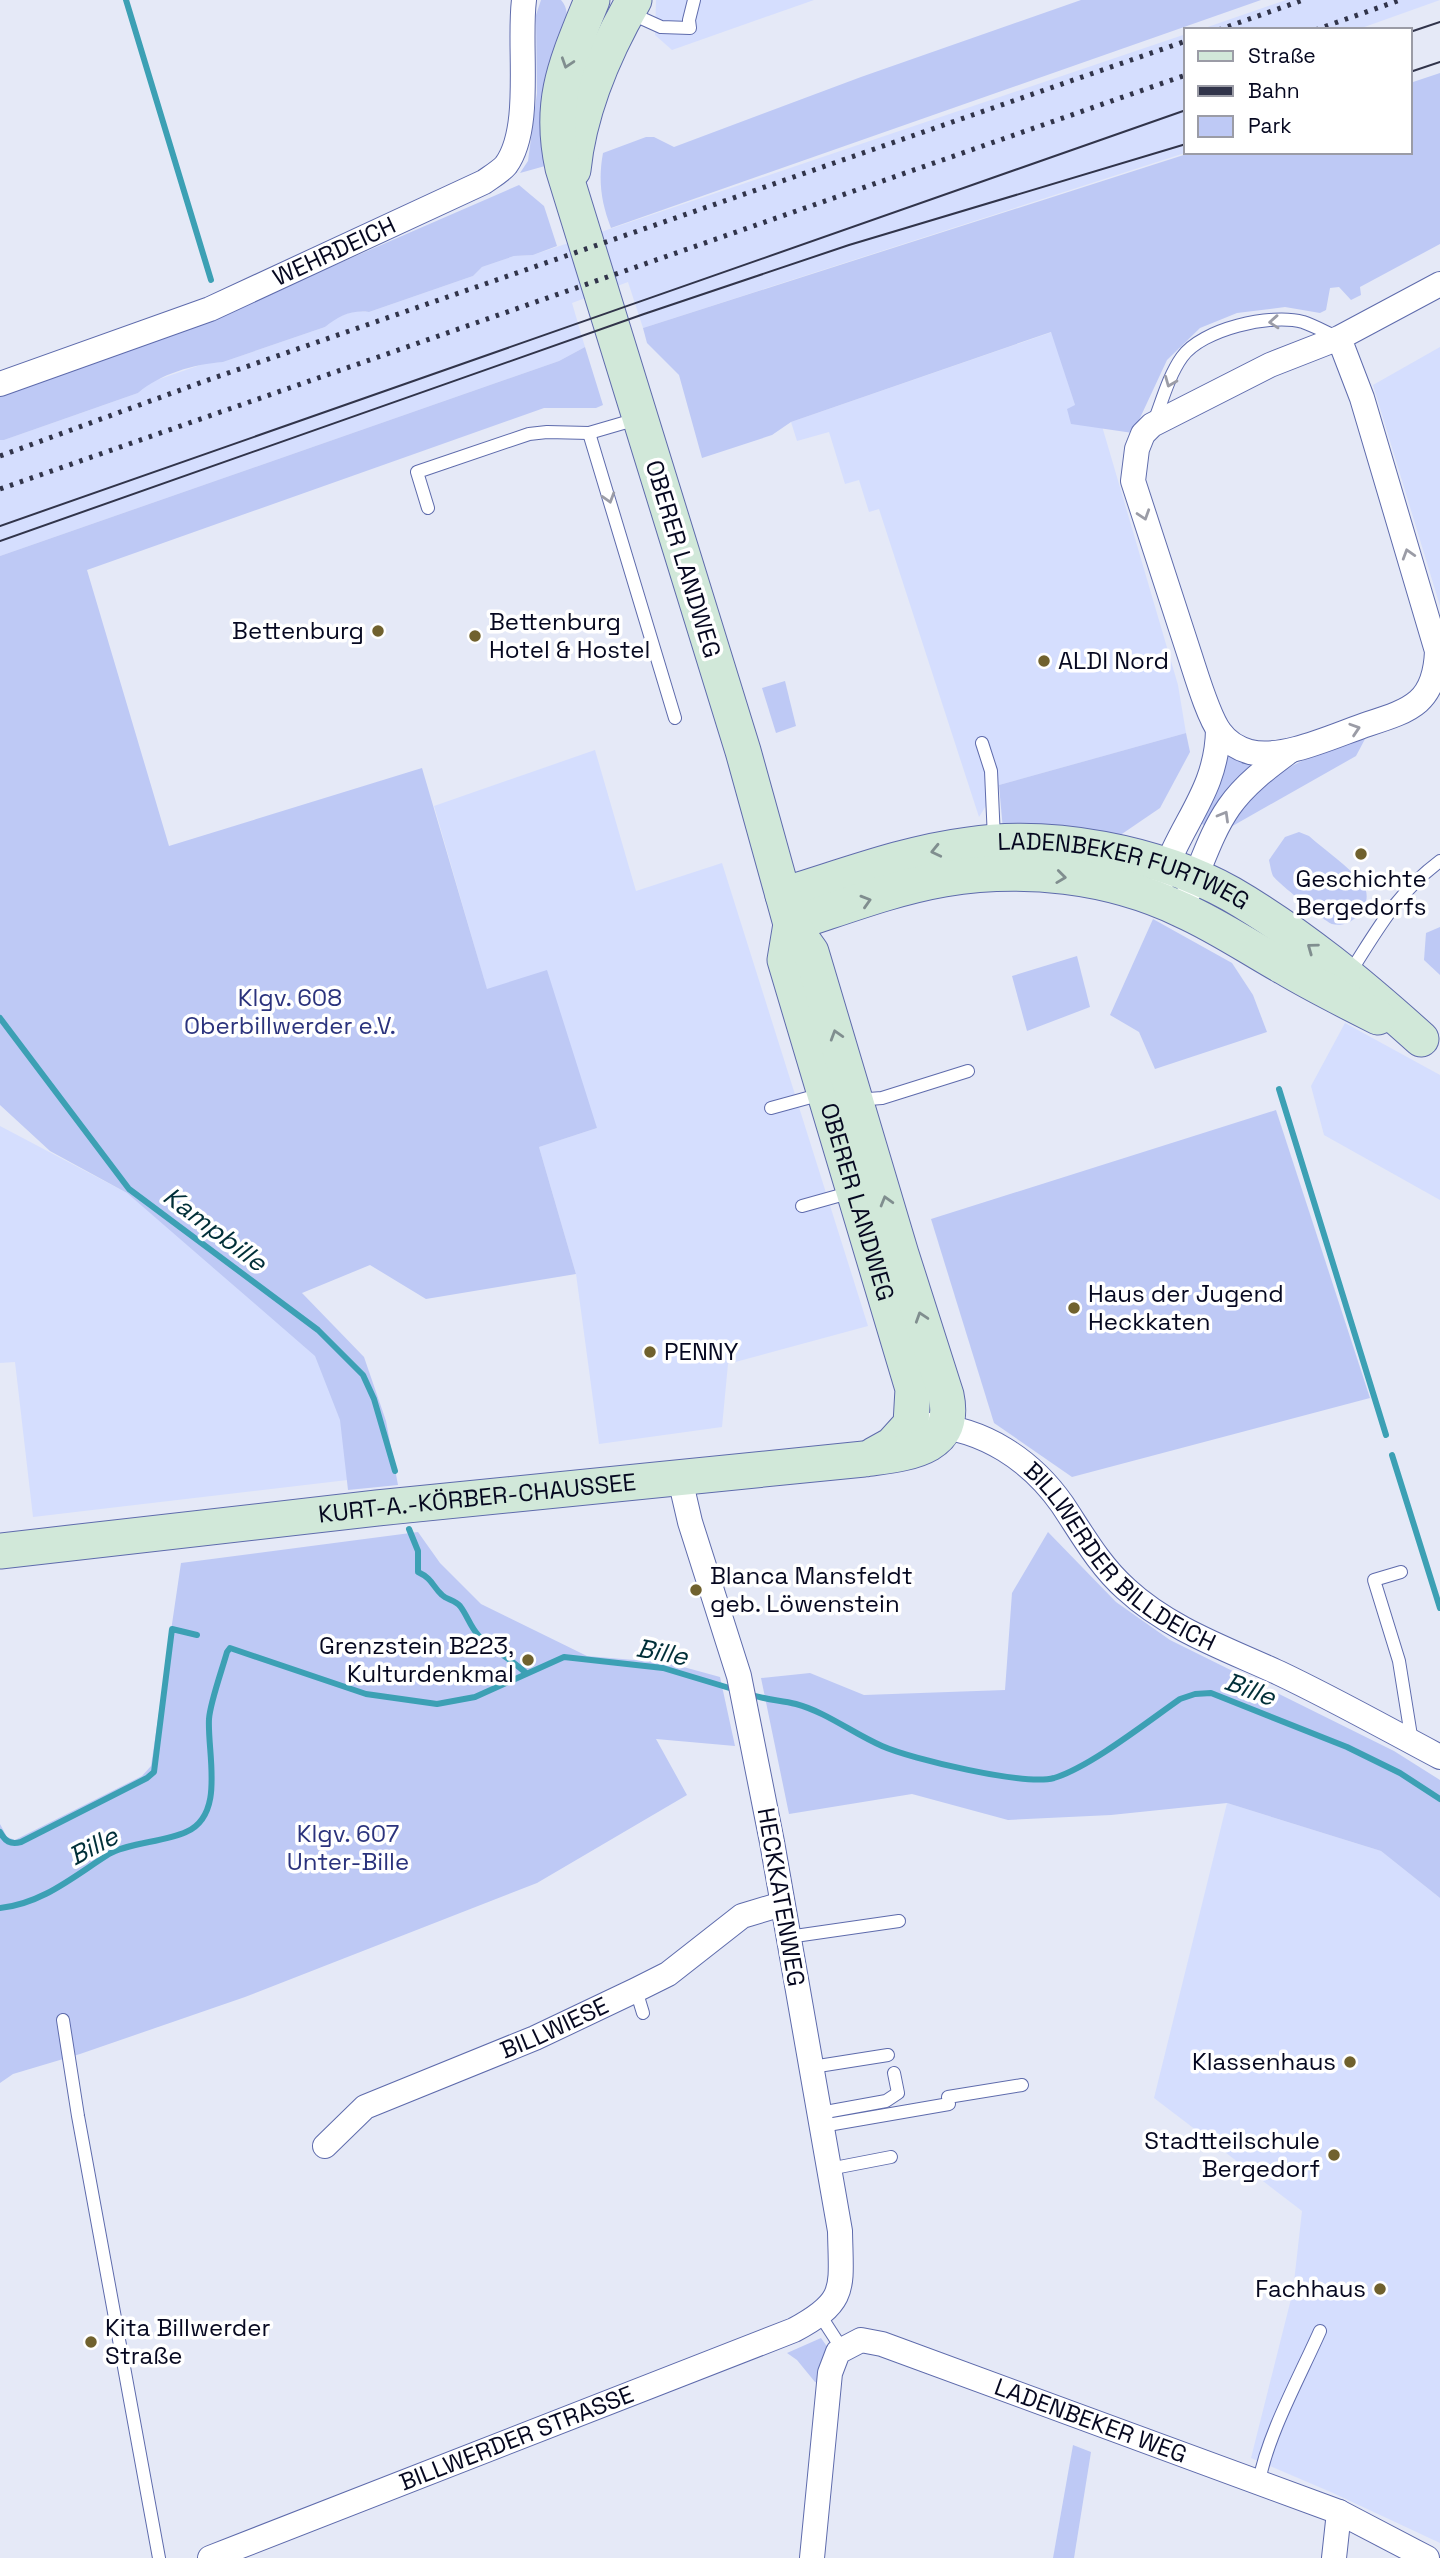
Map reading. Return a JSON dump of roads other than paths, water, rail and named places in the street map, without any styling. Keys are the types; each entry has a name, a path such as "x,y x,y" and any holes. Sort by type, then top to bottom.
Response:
{"main road":[{"name":"OBERER LANDWEG","path":"592,0 564,68 557,114 558,144 563,168 743,751 787,909 785,960 840,1096 886,1249 946,1395 949,1409 946,1427"},
{"path":"573,194 575,149 620,4"},
{"name":"LADENBEKER FURTWEG","path":"787,909 936,851 968,844 1025,841 1107,849 1175,888 1214,925 1336,996 1431,1044"},
{"name":"LADENBEKER FURTWEG","path":"787,909 941,880 1014,873 1231,894 1348,974 1431,1044"},
{"name":"OBERER LANDWEG","path":"840,1096 854,1192 886,1249 913,1389 911,1424"},
{"path":"864,1459 892,1445 911,1424"},
{"name":"KURT-A.-KÖRBER-CHAUSSEE","path":"0,1551 377,1508 864,1459 909,1452 933,1441 946,1427"}],"street":[{"name":"WEHRDEICH","path":"0,384 210,309 484,182 505,166 515,145 522,112 521,21 524,0"},
{"path":"1339,338 1362,398 1437,652 1436,671 1431,687 1422,699 1403,711 1290,751 1269,754 1248,752 1228,741 1218,730 1197,677 1133,481 1137,449 1143,434 1152,425 1270,365 1339,338 1440,284"},
{"path":"1175,888 1218,751 1218,730"},
{"path":"1175,888 1210,842 1229,807 1254,779 1290,751"},
{"name":"BILLWERDER BILLDEICH","path":"911,1424 946,1427 990,1441 1021,1460 1043,1480 1103,1566 1126,1590 1157,1613 1440,1757"},
{"name":"HECKKATENWEG","path":"680,1479 690,1522 739,1676 840,2231 840,2286 833,2303 820,2315"},
{"name":"BILLWIESE","path":"325,2146 365,2107 535,2038 639,2001 668,1974 742,1916 782,1904"},
{"name":"BILLWERDER STRASSE","path":"210,2558 267,2548 794,2330 820,2315"},
{"name":"LADENBEKER WEG","path":"842,2348 862,2340 882,2344 1339,2512 1427,2558"},
{"path":"812,2558 830,2373 835,2356 842,2348"},
{"path":"1334,2558 1339,2512"}],"lane":[{"path":"620,4 661,27 690,29 689,20 694,0"},
{"path":"1152,425 1182,357 1195,344 1211,334 1248,324 1289,321 1302,322 1339,338"},
{"path":"428,508 417,472 528,434 589,433 640,418"},
{"path":"589,433 675,718"},
{"path":"982,743 991,771 994,843"},
{"path":"1348,974 1394,904 1415,880 1440,862"},
{"path":"771,1108 840,1096 882,1098 968,1071"},
{"path":"802,1206 854,1192"},
{"path":"1402,1572 1374,1580 1399,1661 1412,1742"},
{"path":"788,1937 899,1920"},
{"path":"63,2020 159,2558"},
{"path":"812,2067 888,2055"},
{"path":"821,2120 886,2101 898,2093 894,2073"},
{"path":"821,2120 948,2104 948,2097 1022,2085"},
{"path":"829,2169 891,2157"},
{"path":"820,2315 842,2348"},
{"path":"1259,2482 1261,2466 1320,2331"}],"waterway":[{"path":"126,0 211,280"},
{"name":"Kampbille","path":"0,1018 129,1189 318,1330 363,1375 374,1399 395,1471"},
{"path":"1279,1089 1386,1435"},
{"path":"1392,1455 1440,1608"},
{"name":"Kampbille","path":"409,1529 418,1551 418,1572 430,1580 444,1597 460,1606 478,1635 526,1673"},
{"path":"0,1832 8,1842 21,1842 154,1772 172,1629 197,1635"},
{"name":"Bille","path":"0,1908 44,1895 117,1850 177,1835 198,1824 206,1812 212,1782 210,1712 230,1648 366,1694 437,1704 475,1697 564,1657 663,1668 736,1690"},
{"name":"Bille","path":"749,1694 807,1708 882,1746 917,1758 994,1775 1039,1779 1054,1778 1084,1764 1180,1699 1211,1693 1347,1747 1400,1773 1440,1799"}],"tram line":[{"path":"1412,31 1440,22"},
{"path":"1412,71 1440,62"},
{"path":"0,526 1184,111"},
{"path":"0,541 644,314 849,245 1184,145"}],"railway":[{"path":"1224,28 1303,0"},
{"path":"1321,28 1400,0"},
{"path":"0,456 205,381 1184,42"},
{"path":"0,489 1184,76"}],"place":[{"name":"Bettenburg","path":"378,631"},
{"name":"Bettenburg Hotel & Hostel","path":"475,636"},
{"name":"ALDI Nord","path":"1044,661"},
{"name":"Geschichte Bergedorfs","path":"1361,854"},
{"name":"Haus der Jugend Heckkaten","path":"1074,1308"},
{"name":"PENNY","path":"650,1352"},
{"name":"Blanca Mansfeldt geb. Löwenstein","path":"696,1590"},
{"name":"Grenzstein B223, Kulturdenkmal","path":"528,1660"},
{"name":"Klassenhaus","path":"1350,2062"},
{"name":"Stadtteilschule Bergedorf","path":"1334,2155"},
{"name":"Fachhaus","path":"1380,2289"},
{"name":"Kita Billwerder Straße","path":"91,2342"}],"park label":[{"name":"Klgv. 608 Oberbillwerder e.V.","path":"290,1012"},
{"name":"Klgv. 607 Unter-Bille","path":"348,1848"}]}
